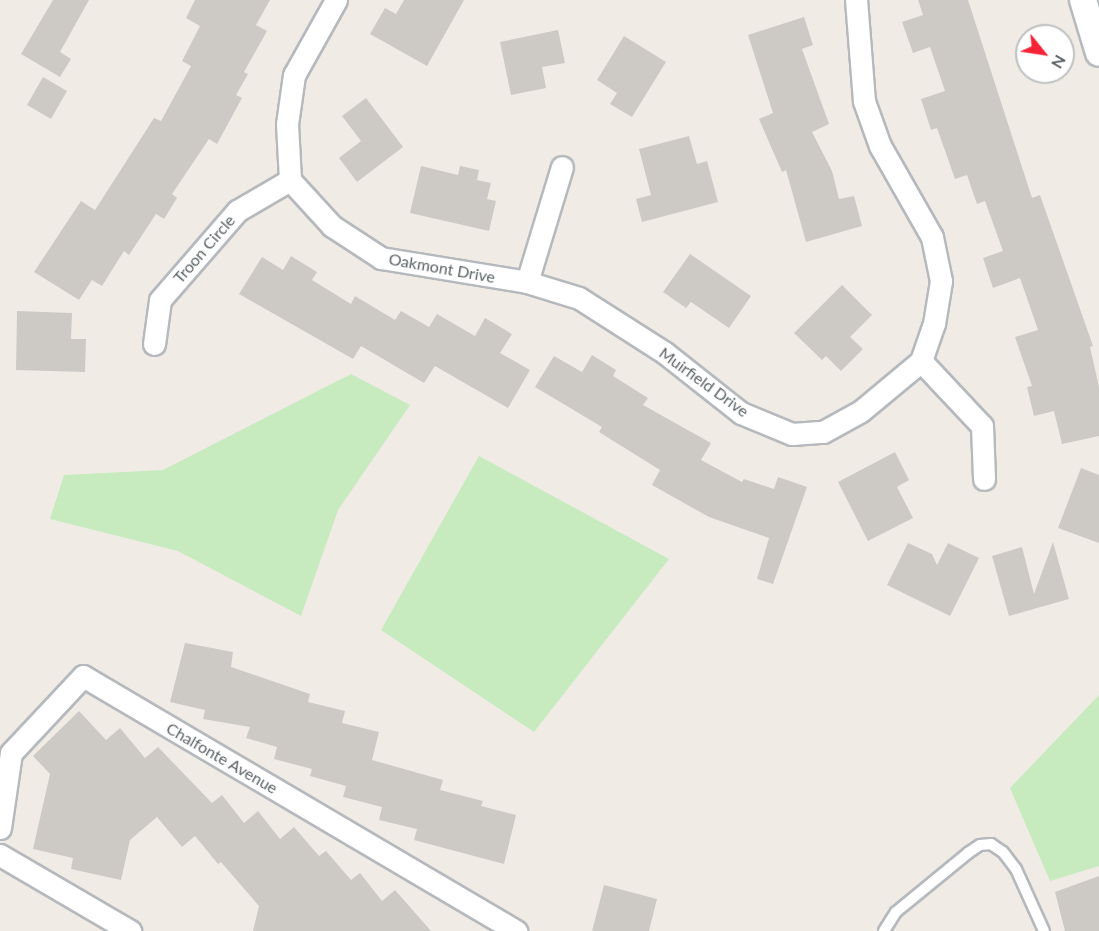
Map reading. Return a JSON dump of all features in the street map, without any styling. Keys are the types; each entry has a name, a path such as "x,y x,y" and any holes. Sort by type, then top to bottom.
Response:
{"street":[{"path":"290,180 287,124 294,75 336,0"},
{"path":"856,0 864,101 880,146 932,237 941,281 934,324 921,361 982,426 984,479"},
{"path":"1083,0 1099,53"},
{"path":"527,282 562,167"},
{"name":"Oakmont Drive","path":"290,180 332,226 381,258 527,282"},
{"name":"Troon Circle","path":"154,344 160,300 237,211 290,180"},
{"name":"Muirfield Drive","path":"527,282 579,298 665,353 741,413 792,434 823,432 861,411 921,361"},
{"name":"Chalfonte Avenue","path":"0,828 11,753 83,676 516,931"},
{"path":"0,855 130,931"}],"lane":[{"path":"884,931 896,912 968,853 980,845 991,844 1003,852 1016,870 1044,931"}],"green space":[{"path":"351,374 410,405 338,510 301,616 178,551 50,519 64,475 163,470"},
{"path":"479,456 669,559 534,732 381,630"},
{"path":"1099,695 1099,866 1050,881 1010,788"}],"building":[{"path":"53,0 89,0 60,52 71,59 60,77 21,54"},
{"path":"195,0 270,0 256,25 267,31 244,72 248,74 236,95 242,98 217,144 209,139 172,194 177,198 164,219 156,214 129,255 124,251 102,286 92,280 79,300 34,272 81,201 95,210 154,118 161,121 191,66 182,61 200,26 186,18"},
{"path":"404,0 464,0 427,66 370,34 385,8 396,14"},
{"path":"918,0 968,0 1032,198 1040,195 1093,346 1090,347 1099,387 1099,436 1062,444 1054,411 1034,416 1027,387 1032,386 1015,337 1038,330 1020,278 993,288 983,258 1003,251 985,201 977,204 967,175 955,179 937,128 931,130 921,99 945,91 930,47 913,53 902,22 923,15"},
{"path":"804,17 813,45 802,49 829,124 812,132 832,171 839,199 854,196 862,226 806,242 786,170 782,172 759,119 773,113 748,35"},
{"path":"558,30 565,63 542,67 546,88 511,95 500,42"},
{"path":"624,36 666,62 632,117 610,104 617,93 597,80"},
{"path":"43,77 67,91 51,119 27,105"},
{"path":"366,98 403,147 357,182 339,158 361,141 342,116"},
{"path":"689,136 697,164 707,161 718,202 642,222 636,199 651,195 639,149"},
{"path":"421,166 458,175 460,166 479,170 477,180 491,183 487,199 496,201 489,231 410,213"},
{"path":"690,254 751,296 729,328 691,302 686,308 663,292"},
{"path":"291,256 317,272 312,280 351,304 355,296 395,320 401,311 429,327 437,314 475,336 485,318 512,334 500,353 530,370 508,408 435,366 424,383 361,346 353,359 239,294 262,257 283,270"},
{"path":"842,285 872,315 850,337 863,349 841,371 826,356 822,360 794,333"},
{"path":"17,311 72,313 71,339 86,339 85,372 16,370"},
{"path":"592,355 616,370 613,376 648,398 643,405 711,443 701,460 742,482 744,479 774,489 778,477 807,487 773,584 757,579 769,538 709,517 652,485 660,470 599,432 602,427 535,387 554,356 582,372"},
{"path":"895,452 909,480 897,487 913,518 868,541 838,482"},
{"path":"1081,468 1099,475 1099,543 1058,528"},
{"path":"1053,542 1069,599 1009,616 992,556 1022,547 1034,594"},
{"path":"908,543 932,554 937,565 948,543 979,558 950,616 887,585"},
{"path":"185,643 233,652 231,667 310,694 308,702 345,711 342,723 379,732 372,760 443,780 440,790 483,801 481,806 516,815 504,864 414,840 417,829 379,820 382,807 343,797 346,786 310,776 312,769 274,759 277,747 246,738 250,727 203,719 205,710 170,702"},
{"path":"79,711 106,740 120,728 145,758 158,747 212,803 222,795 244,823 258,811 280,839 294,827 319,856 326,851 351,880 360,873 382,901 395,890 431,931 253,931 259,906 221,862 218,864 195,836 182,847 157,817 130,840 121,880 71,869 73,858 33,849 50,774 33,756"},
{"path":"1099,876 1099,931 1065,931 1055,892"},
{"path":"604,885 657,899 649,931 592,931"}]}
